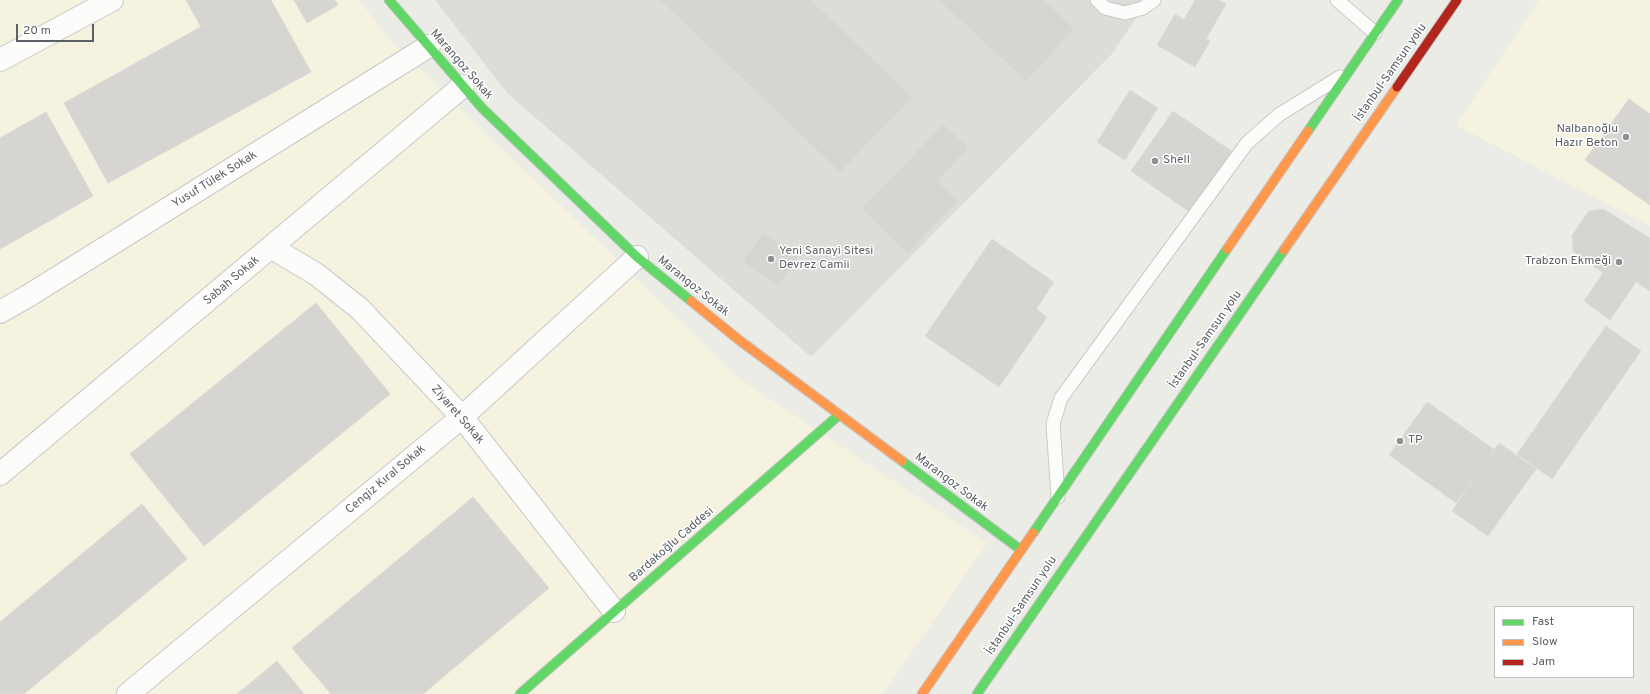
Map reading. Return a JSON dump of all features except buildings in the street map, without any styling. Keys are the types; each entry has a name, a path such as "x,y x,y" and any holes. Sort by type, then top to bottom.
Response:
{"main road":[{"name":"Marangoz Sokak","path":"389,0 482,108 637,257 739,340 1021,550"},
{"path":"922,694 1398,0"},
{"name":"İstanbul-Samsun yolu","path":"977,694 1457,0"},
{"name":"Bardakoğlu Caddesi","path":"520,694 839,415"}],"street":[{"path":"0,60 112,0"},
{"name":"Yusuf Tülek Sokak","path":"0,312 429,46"},
{"name":"Sabah Sokak","path":"0,474 272,248 463,86"},
{"name":"Ziyaret Sokak","path":"272,248 316,274 360,309 462,417 614,612"},
{"name":"Cengiz Kıral Sokak","path":"128,694 462,417 637,257"}],"lane":[{"path":"1096,0 1105,8 1126,13 1143,8 1154,0"},
{"path":"1337,0 1375,33"},
{"path":"1058,497 1053,424 1061,398 1247,143 1280,114 1348,73"}],"shaded area":[{"path":"0,0 359,0 389,39 740,379 987,543 883,694 0,694"},
{"path":"435,0 1148,0 1112,54 811,357 507,93"},
{"path":"1539,0 1650,0 1650,226 1456,125"}],"traffic: fast":[{"path":"389,0 482,108 637,257 691,301"},
{"path":"1308,131 1398,0"},
{"path":"1033,533 1227,249"},
{"path":"977,694 1284,250"},
{"path":"520,694 839,415"},
{"path":"902,461 1021,550"}],"traffic: slow":[{"path":"1284,250 1397,87"},
{"path":"1227,249 1308,131"},
{"path":"691,301 739,340 902,461"},
{"path":"922,694 1033,533"}],"traffic: jam":[{"path":"1397,87 1457,0"}],"place":[{"name":"Nalbanoğlu Hazır Beton","path":"1626,137"},
{"name":"Shell","path":"1155,161"},
{"name":"Yeni Sanayi Sitesi Devrez Camii","path":"771,259"},
{"name":"Trabzon Ekmeği","path":"1619,262"},
{"name":"TP","path":"1400,441"}]}
